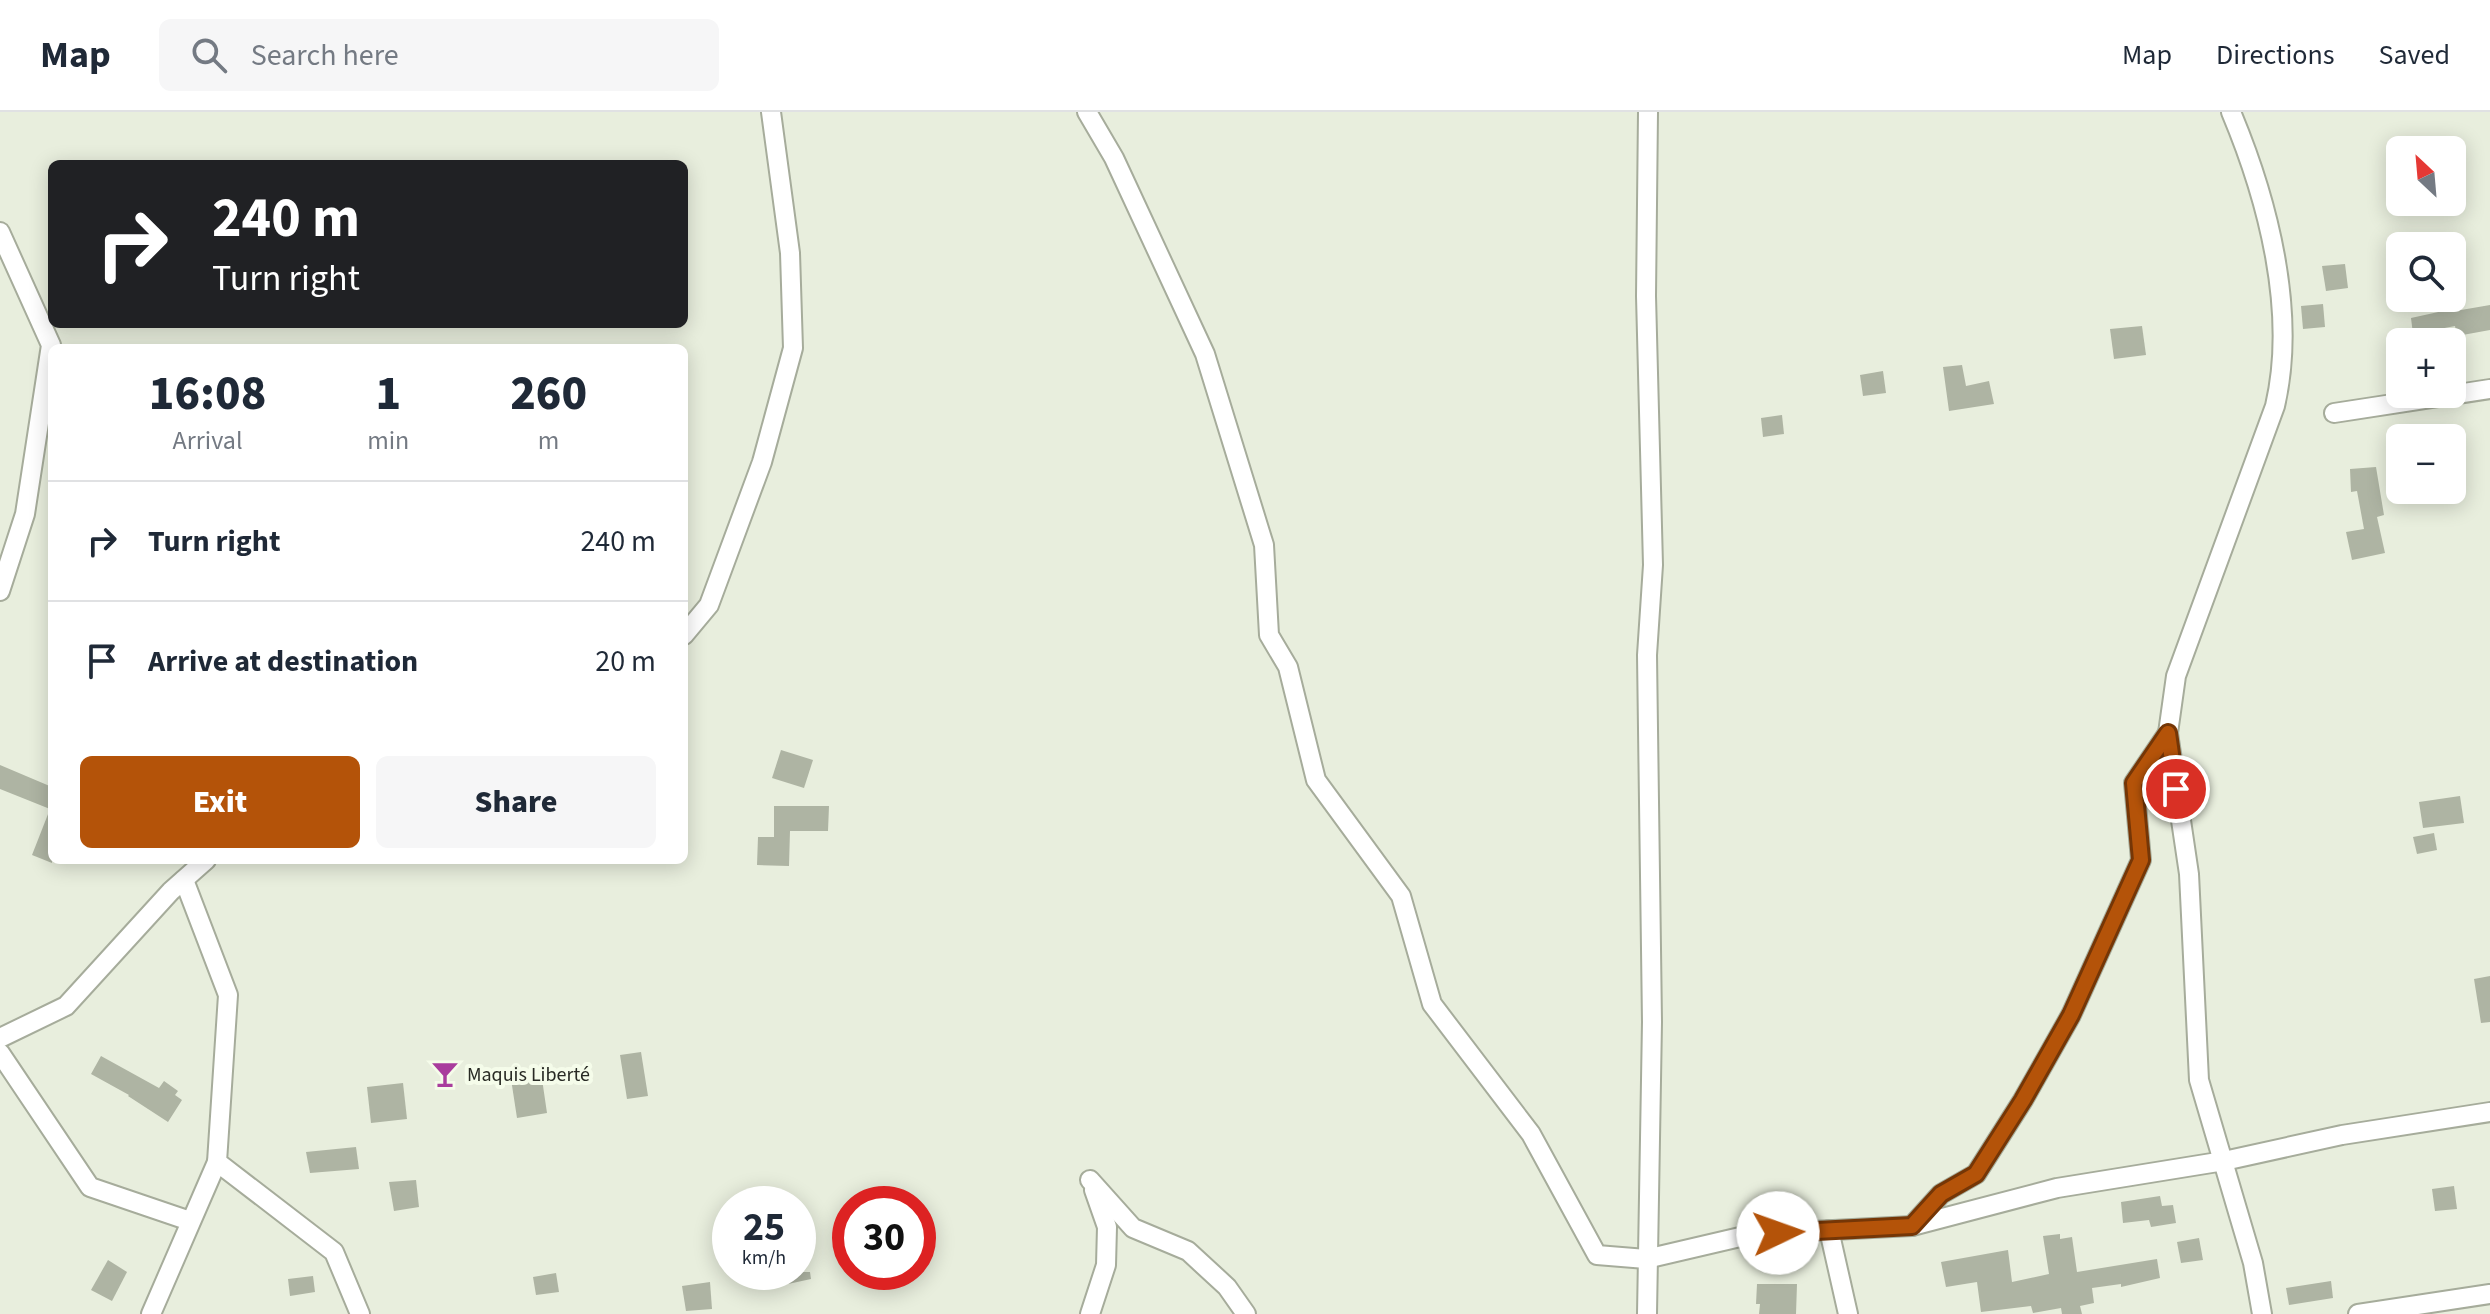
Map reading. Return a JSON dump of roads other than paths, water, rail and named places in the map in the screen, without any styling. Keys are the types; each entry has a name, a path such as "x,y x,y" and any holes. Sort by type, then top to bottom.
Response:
{"street":[{"path":"688,630 709,605 762,462 793,348 790,253 771,112"},
{"path":"1087,112 1114,158 1205,354 1264,545 1269,635 1288,667 1316,780 1401,896 1432,1004 1531,1134 1597,1255 1646,1259 1753,1234 1912,1226 2057,1188 2224,1161 2342,1135 2490,1112"},
{"path":"1647,1314 1652,1022 1647,655 1653,565 1646,296 1648,112"},
{"path":"2231,112 2273,243 2284,314 2283,373 2275,406 2176,676 2168,733 2189,874 2199,1080 2253,1263 2262,1314"},
{"path":"0,232 51,344"},
{"path":"0,591 25,514 48,364"},
{"path":"2334,413 2490,389"},
{"path":"1912,1226 1941,1194 1976,1174 2071,1015 2141,860 2134,783 2168,733"},
{"path":"0,1038 66,1006 202,864"},
{"path":"151,1314 217,1162 228,995 184,880"},
{"path":"0,1053 90,1187 190,1221"},
{"path":"217,1162 334,1252 360,1314"},
{"path":"1090,1314 1106,1265 1107,1227 1090,1180 1133,1228 1188,1251 1227,1287 1246,1314"},
{"path":"1829,1230 1848,1314"},
{"path":"2358,1314 2428,1309 2490,1294"}],"place":[{"name":"Maquis Liberté","path":"445,1074"}]}
